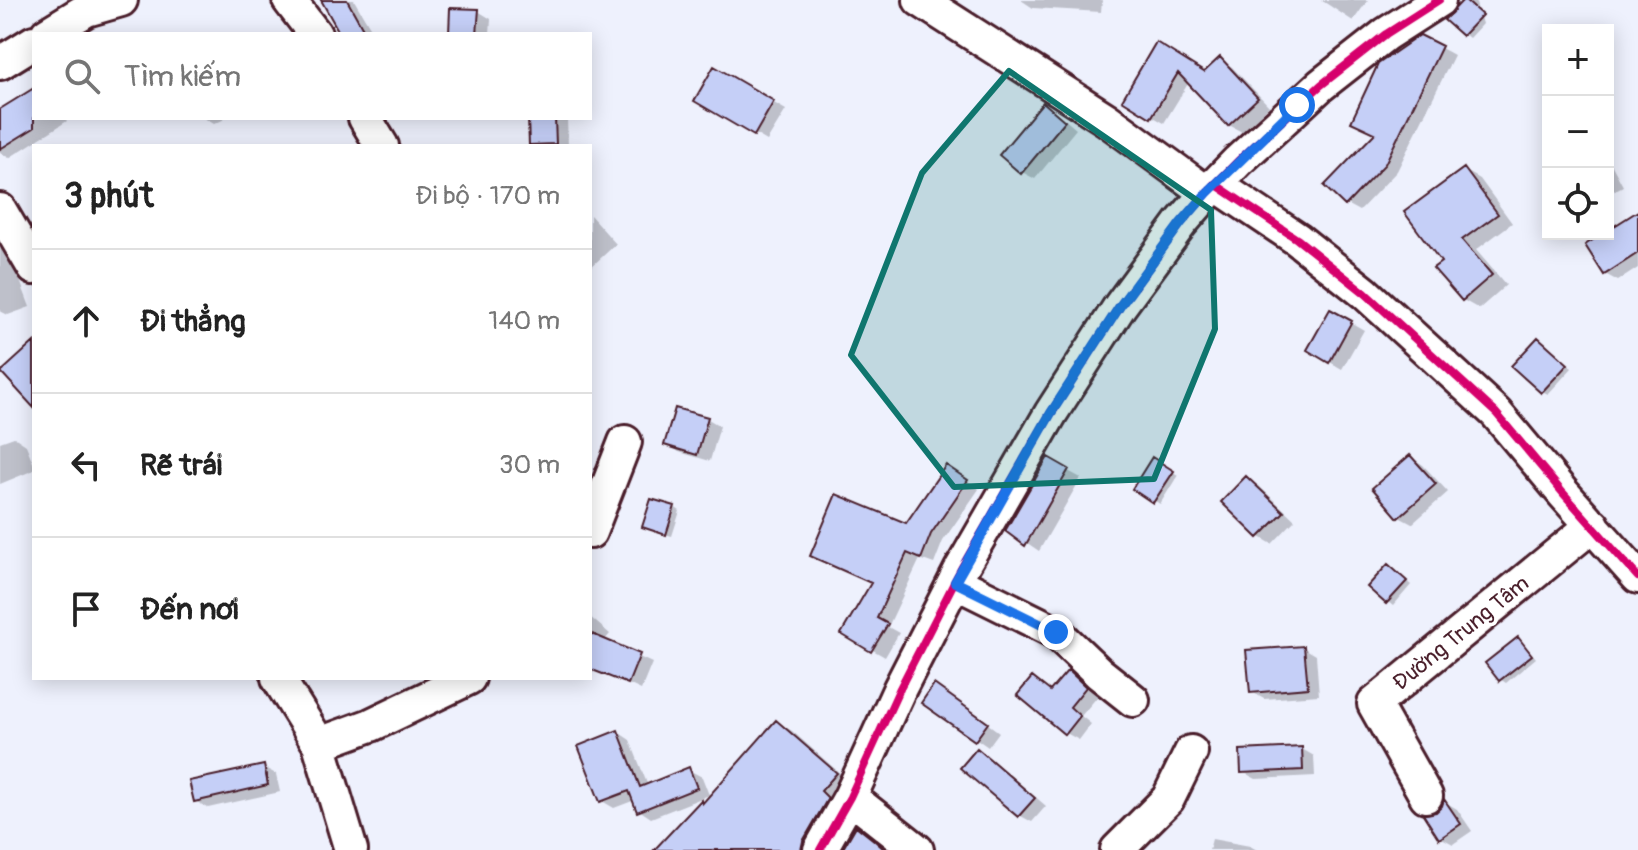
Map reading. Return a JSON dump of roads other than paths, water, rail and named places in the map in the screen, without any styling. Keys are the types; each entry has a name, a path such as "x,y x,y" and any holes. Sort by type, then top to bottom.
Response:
{"street":[{"path":"50,32 86,10 121,0"},
{"path":"289,0 313,32"},
{"path":"920,0 1211,188 1297,239 1365,293 1496,413 1638,577"},
{"path":"820,850 850,797 900,688 1007,489 1084,361 1181,223 1211,188 1297,105 1386,34 1439,0"},
{"path":"0,63 32,43"},
{"path":"366,120 381,144"},
{"path":"0,210 32,265"},
{"path":"592,527 625,442"},
{"name":"Đường Trung Tâm","path":"1426,796 1374,704 1593,525"},
{"path":"955,582 1056,632 1133,700"},
{"path":"279,680 319,744 351,850"},
{"path":"319,744 371,725 465,680"},
{"path":"1117,850 1168,799 1191,752"},
{"path":"850,797 917,850"}]}
